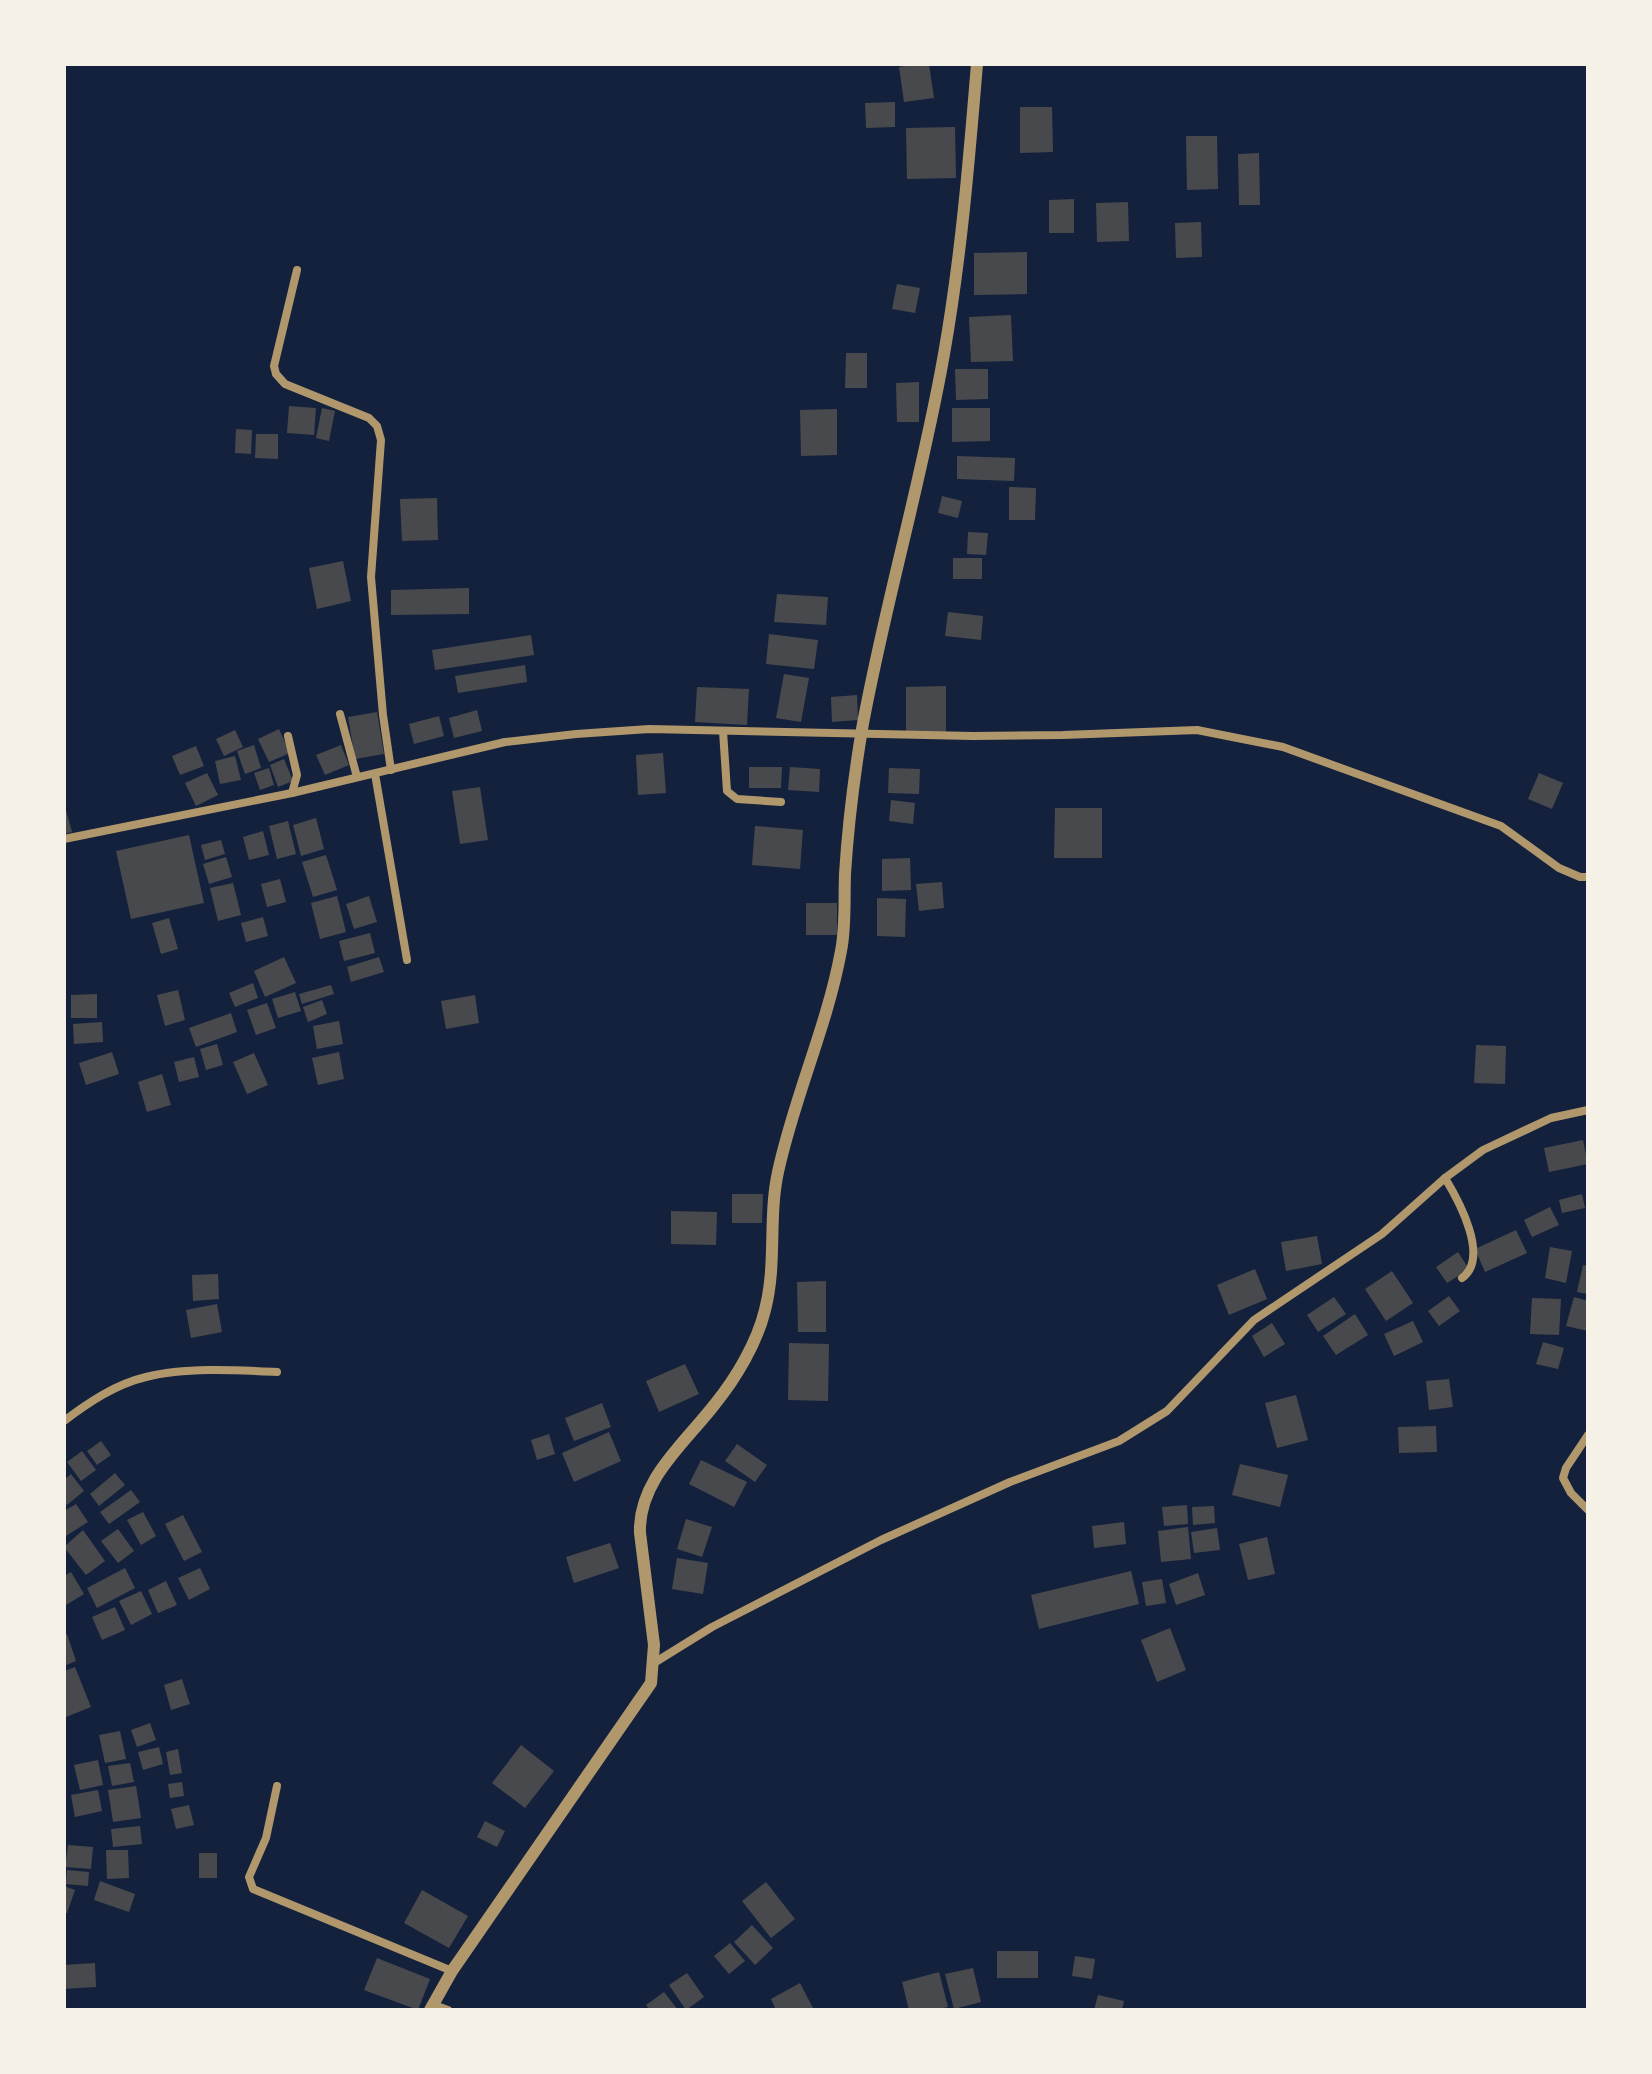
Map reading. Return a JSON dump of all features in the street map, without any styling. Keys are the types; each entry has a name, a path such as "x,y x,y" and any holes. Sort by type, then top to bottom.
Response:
{"street":[{"path":"448,2010 432,2008 452,1971 651,1683 654,1663 639,1515 643,1502 661,1470 726,1390 764,1316 772,1266 772,1216 778,1174 831,1003 842,945 851,800 861,733 945,351 968,175 977,64"},
{"path":"297,270 274,366 276,374 285,384 369,418 377,426 381,440 371,577 391,770"},
{"path":"340,714 357,777"},
{"path":"64,839 292,793 505,742 649,729 1063,735 1197,730 1283,747 1501,826 1559,868 1588,877"},
{"path":"723,731 727,791 737,799 781,802"},
{"path":"288,736 297,775 292,793"},
{"path":"375,774 407,960"},
{"path":"654,1663 712,1627 867,1547 1010,1482 1119,1441 1167,1411 1254,1320 1382,1234 1445,1178 1483,1150 1551,1118 1588,1110"},
{"path":"1445,1178 1461,1210 1474,1251 1472,1269 1462,1278"},
{"path":"64,1421 100,1396 146,1377 182,1372 277,1372"},
{"path":"1588,1435 1566,1468 1563,1478 1571,1493 1588,1510"},
{"path":"277,1786 266,1838 249,1877 253,1889 452,1971"}],"building":[{"path":"929,64 934,98 904,102 899,67"},
{"path":"895,102 895,127 866,128 865,103"},
{"path":"1020,107 1052,107 1053,152 1020,153"},
{"path":"955,127 956,178 907,179 906,128"},
{"path":"1186,136 1217,136 1218,189 1187,190"},
{"path":"1259,153 1260,205 1239,205 1238,154"},
{"path":"1074,199 1074,233 1049,233 1049,200"},
{"path":"1128,202 1129,241 1097,242 1096,203"},
{"path":"1201,222 1202,257 1176,258 1175,223"},
{"path":"1027,252 1027,294 974,295 974,253"},
{"path":"897,284 920,288 915,313 892,309"},
{"path":"1011,315 1013,361 971,362 969,317"},
{"path":"846,353 867,353 867,388 845,388"},
{"path":"955,369 988,369 988,399 956,400"},
{"path":"919,382 919,422 897,422 896,383"},
{"path":"289,406 316,408 314,435 287,433"},
{"path":"322,408 335,411 329,441 316,438"},
{"path":"952,408 990,408 990,441 952,442"},
{"path":"837,409 837,455 801,456 800,410"},
{"path":"236,429 252,430 251,454 235,453"},
{"path":"256,434 278,434 278,459 255,458"},
{"path":"957,456 1015,458 1014,481 957,479"},
{"path":"1009,487 1036,488 1035,520 1009,520"},
{"path":"942,496 962,501 958,518 938,513"},
{"path":"437,498 438,540 402,541 400,499"},
{"path":"968,532 988,533 986,555 967,554"},
{"path":"953,558 982,558 982,579 953,579"},
{"path":"343,561 351,601 317,609 309,568"},
{"path":"469,588 469,614 391,615 391,590"},
{"path":"777,594 828,597 826,625 774,622"},
{"path":"948,612 983,616 981,640 945,636"},
{"path":"769,634 818,640 814,669 766,664"},
{"path":"531,635 534,655 435,670 432,650"},
{"path":"525,665 527,682 458,693 455,676"},
{"path":"784,674 809,678 801,722 776,718"},
{"path":"946,686 946,732 906,732 906,687"},
{"path":"697,687 749,689 747,725 695,722"},
{"path":"857,695 858,720 832,722 831,697"},
{"path":"477,710 482,731 454,738 449,718"},
{"path":"377,712 384,754 355,759 348,717"},
{"path":"439,716 444,736 414,744 409,724"},
{"path":"279,729 290,753 269,762 258,739"},
{"path":"235,730 243,747 224,756 216,739"},
{"path":"254,745 261,768 245,774 237,751"},
{"path":"341,745 349,765 325,775 316,755"},
{"path":"196,746 204,766 180,775 172,756"},
{"path":"663,753 666,793 638,795 636,755"},
{"path":"235,756 241,780 220,784 215,761"},
{"path":"284,759 293,781 278,787 270,765"},
{"path":"749,767 782,767 781,788 749,788"},
{"path":"790,767 820,769 819,792 788,790"},
{"path":"269,768 274,785 260,790 254,773"},
{"path":"889,768 920,769 919,794 888,793"},
{"path":"207,773 218,795 196,806 185,783"},
{"path":"1539,773 1563,783 1552,809 1528,799"},
{"path":"480,787 488,840 460,844 452,791"},
{"path":"891,800 915,803 913,824 889,821"},
{"path":"64,803 72,832 64,834"},
{"path":"1055,808 1102,808 1102,858 1054,858"},
{"path":"316,818 324,849 301,856 293,825"},
{"path":"288,821 296,854 277,859 269,826"},
{"path":"755,826 803,830 800,869 752,865"},
{"path":"263,831 269,855 249,860 243,837"},
{"path":"189,835 204,903 131,919 116,851"},
{"path":"221,840 225,854 205,860 201,845"},
{"path":"326,855 337,890 313,897 302,862"},
{"path":"226,857 232,877 209,884 203,864"},
{"path":"910,858 911,890 882,891 882,859"},
{"path":"280,879 286,902 267,907 261,884"},
{"path":"942,882 944,908 919,911 916,884"},
{"path":"233,883 241,915 218,921 210,888"},
{"path":"337,896 346,932 320,939 311,903"},
{"path":"369,896 377,922 354,929 346,904"},
{"path":"877,898 906,899 905,937 877,936"},
{"path":"806,903 837,903 837,935 806,935"},
{"path":"263,917 268,936 246,942 241,923"},
{"path":"169,918 178,949 161,954 152,923"},
{"path":"370,933 375,953 344,961 339,941"},
{"path":"284,957 296,983 265,997 254,971"},
{"path":"379,957 384,972 351,982 347,967"},
{"path":"253,983 258,998 235,1007 229,993"},
{"path":"331,985 334,994 302,1004 299,994"},
{"path":"178,990 185,1020 165,1026 157,995"},
{"path":"295,992 301,1011 278,1018 272,999"},
{"path":"97,994 97,1018 71,1018 71,995"},
{"path":"475,995 479,1023 446,1029 441,1001"},
{"path":"322,1000 327,1014 308,1022 303,1007"},
{"path":"267,1003 276,1028 256,1035 247,1010"},
{"path":"231,1013 237,1032 196,1047 189,1028"},
{"path":"339,1021 343,1044 317,1049 313,1026"},
{"path":"102,1022 103,1042 74,1044 73,1024"},
{"path":"217,1044 223,1065 206,1070 200,1049"},
{"path":"1476,1045 1506,1046 1505,1084 1474,1083"},
{"path":"112,1052 119,1074 86,1085 79,1063"},
{"path":"339,1052 344,1079 318,1085 312,1058"},
{"path":"254,1053 268,1085 247,1094 233,1062"},
{"path":"194,1057 199,1077 179,1082 174,1062"},
{"path":"162,1074 171,1105 147,1112 138,1082"},
{"path":"1583,1140 1588,1164 1549,1172 1544,1148"},
{"path":"732,1194 763,1194 762,1223 732,1223"},
{"path":"1582,1194 1585,1208 1562,1213 1559,1200"},
{"path":"1550,1207 1559,1225 1532,1237 1524,1220"},
{"path":"671,1211 717,1212 716,1245 671,1244"},
{"path":"1516,1230 1527,1253 1485,1272 1475,1249"},
{"path":"1317,1236 1322,1264 1286,1271 1281,1242"},
{"path":"1550,1247 1572,1251 1566,1283 1545,1278"},
{"path":"1458,1252 1469,1269 1447,1283 1436,1267"},
{"path":"1583,1265 1588,1266 1588,1294 1577,1292"},
{"path":"1255,1269 1267,1299 1229,1315 1217,1285"},
{"path":"1392,1271 1413,1303 1386,1321 1365,1289"},
{"path":"218,1274 219,1299 193,1301 192,1275"},
{"path":"826,1281 826,1332 798,1332 797,1282"},
{"path":"1449,1296 1460,1311 1439,1326 1428,1311"},
{"path":"1334,1297 1346,1314 1318,1332 1307,1315"},
{"path":"1574,1297 1588,1301 1588,1331 1566,1326"},
{"path":"1532,1298 1561,1299 1559,1335 1530,1334"},
{"path":"217,1304 222,1332 191,1338 186,1310"},
{"path":"1355,1314 1368,1335 1336,1355 1323,1336"},
{"path":"1413,1321 1423,1342 1394,1356 1384,1334"},
{"path":"1272,1323 1285,1344 1264,1357 1252,1336"},
{"path":"1543,1342 1564,1348 1558,1369 1536,1364"},
{"path":"789,1343 829,1344 828,1401 788,1400"},
{"path":"685,1364 699,1394 659,1412 646,1381"},
{"path":"1449,1379 1453,1407 1429,1410 1426,1381"},
{"path":"1296,1395 1308,1440 1277,1448 1265,1403"},
{"path":"602,1403 611,1427 574,1441 565,1418"},
{"path":"1436,1426 1437,1452 1399,1453 1398,1427"},
{"path":"609,1432 621,1461 574,1482 562,1453"},
{"path":"549,1434 555,1454 537,1460 531,1440"},
{"path":"101,1441 111,1455 97,1465 87,1451"},
{"path":"737,1444 767,1465 755,1482 725,1461"},
{"path":"82,1451 96,1470 81,1481 67,1462"},
{"path":"701,1460 747,1482 734,1507 689,1484"},
{"path":"1240,1464 1288,1475 1280,1507 1232,1495"},
{"path":"115,1473 125,1485 99,1506 90,1494"},
{"path":"71,1474 84,1491 67,1505 64,1501 64,1480"},
{"path":"131,1490 140,1502 109,1524 100,1512"},
{"path":"76,1504 88,1522 66,1536 64,1511"},
{"path":"1187,1505 1188,1524 1164,1526 1162,1507"},
{"path":"1214,1506 1215,1523 1193,1525 1192,1507"},
{"path":"143,1512 156,1536 141,1545 127,1520"},
{"path":"183,1515 202,1552 184,1561 165,1524"},
{"path":"686,1519 712,1527 702,1557 677,1549"},
{"path":"1124,1522 1126,1544 1094,1548 1092,1526"},
{"path":"1188,1527 1191,1559 1161,1562 1158,1531"},
{"path":"1217,1528 1220,1550 1194,1553 1191,1532"},
{"path":"118,1529 134,1551 118,1563 101,1541"},
{"path":"83,1530 105,1561 86,1575 64,1547"},
{"path":"1267,1537 1275,1574 1248,1580 1239,1544"},
{"path":"610,1543 619,1568 574,1583 566,1557"},
{"path":"677,1558 708,1563 703,1594 672,1589"},
{"path":"125,1568 135,1588 97,1608 87,1588"},
{"path":"200,1568 210,1589 189,1600 178,1578"},
{"path":"1131,1571 1139,1604 1039,1629 1031,1595"},
{"path":"71,1572 84,1594 66,1605 64,1576"},
{"path":"1198,1573 1205,1595 1176,1605 1169,1584"},
{"path":"1162,1579 1166,1603 1146,1606 1142,1582"},
{"path":"166,1581 177,1605 158,1613 148,1590"},
{"path":"141,1591 152,1614 131,1625 119,1601"},
{"path":"115,1607 125,1630 102,1640 92,1617"},
{"path":"1170,1628 1186,1670 1157,1682 1141,1640"},
{"path":"67,1634 76,1661 64,1666 64,1635"},
{"path":"75,1667 91,1707 66,1717 64,1671"},
{"path":"182,1679 190,1704 171,1710 164,1685"},
{"path":"150,1723 156,1740 137,1747 131,1730"},
{"path":"120,1731 126,1759 105,1763 99,1735"},
{"path":"521,1745 554,1771 525,1808 492,1783"},
{"path":"159,1747 163,1764 143,1770 138,1752"},
{"path":"178,1749 182,1773 170,1775 166,1752"},
{"path":"98,1760 103,1785 80,1790 74,1765"},
{"path":"130,1763 134,1782 112,1786 108,1766"},
{"path":"182,1782 184,1796 170,1798 168,1784"},
{"path":"136,1786 141,1818 113,1822 108,1790"},
{"path":"98,1790 102,1811 75,1817 71,1795"},
{"path":"189,1805 194,1825 176,1829 171,1809"},
{"path":"485,1821 505,1831 497,1847 477,1837"},
{"path":"140,1826 142,1844 113,1847 111,1829"},
{"path":"68,1845 93,1847 91,1869 65,1867"},
{"path":"106,1850 128,1850 129,1878 107,1879"},
{"path":"199,1853 217,1853 217,1878 199,1878"},
{"path":"67,1870 89,1872 88,1886 66,1884"},
{"path":"100,1881 135,1894 129,1912 94,1900"},
{"path":"766,1882 795,1919 771,1938 742,1901"},
{"path":"64,1886 75,1890 67,1913 64,1913"},
{"path":"422,1890 468,1916 449,1948 404,1923"},
{"path":"752,1925 773,1948 755,1965 734,1942"},
{"path":"730,1943 745,1961 729,1974 714,1956"},
{"path":"997,1951 1038,1951 1038,1978 997,1978"},
{"path":"1075,1956 1095,1959 1092,1979 1072,1976"},
{"path":"377,1958 430,1979 418,2010 364,1990"},
{"path":"95,1963 96,1987 64,1989 64,1965"},
{"path":"973,1968 981,2002 954,2009 945,1974"},
{"path":"939,1972 948,2007 909,2010 902,1982"},
{"path":"687,1973 704,1997 686,2010 669,1985"},
{"path":"800,1983 814,2010 776,2010 771,1999"},
{"path":"664,1992 678,2010 650,2010 646,2005"},
{"path":"1098,1995 1124,2001 1122,2010 1094,2010"}]}
